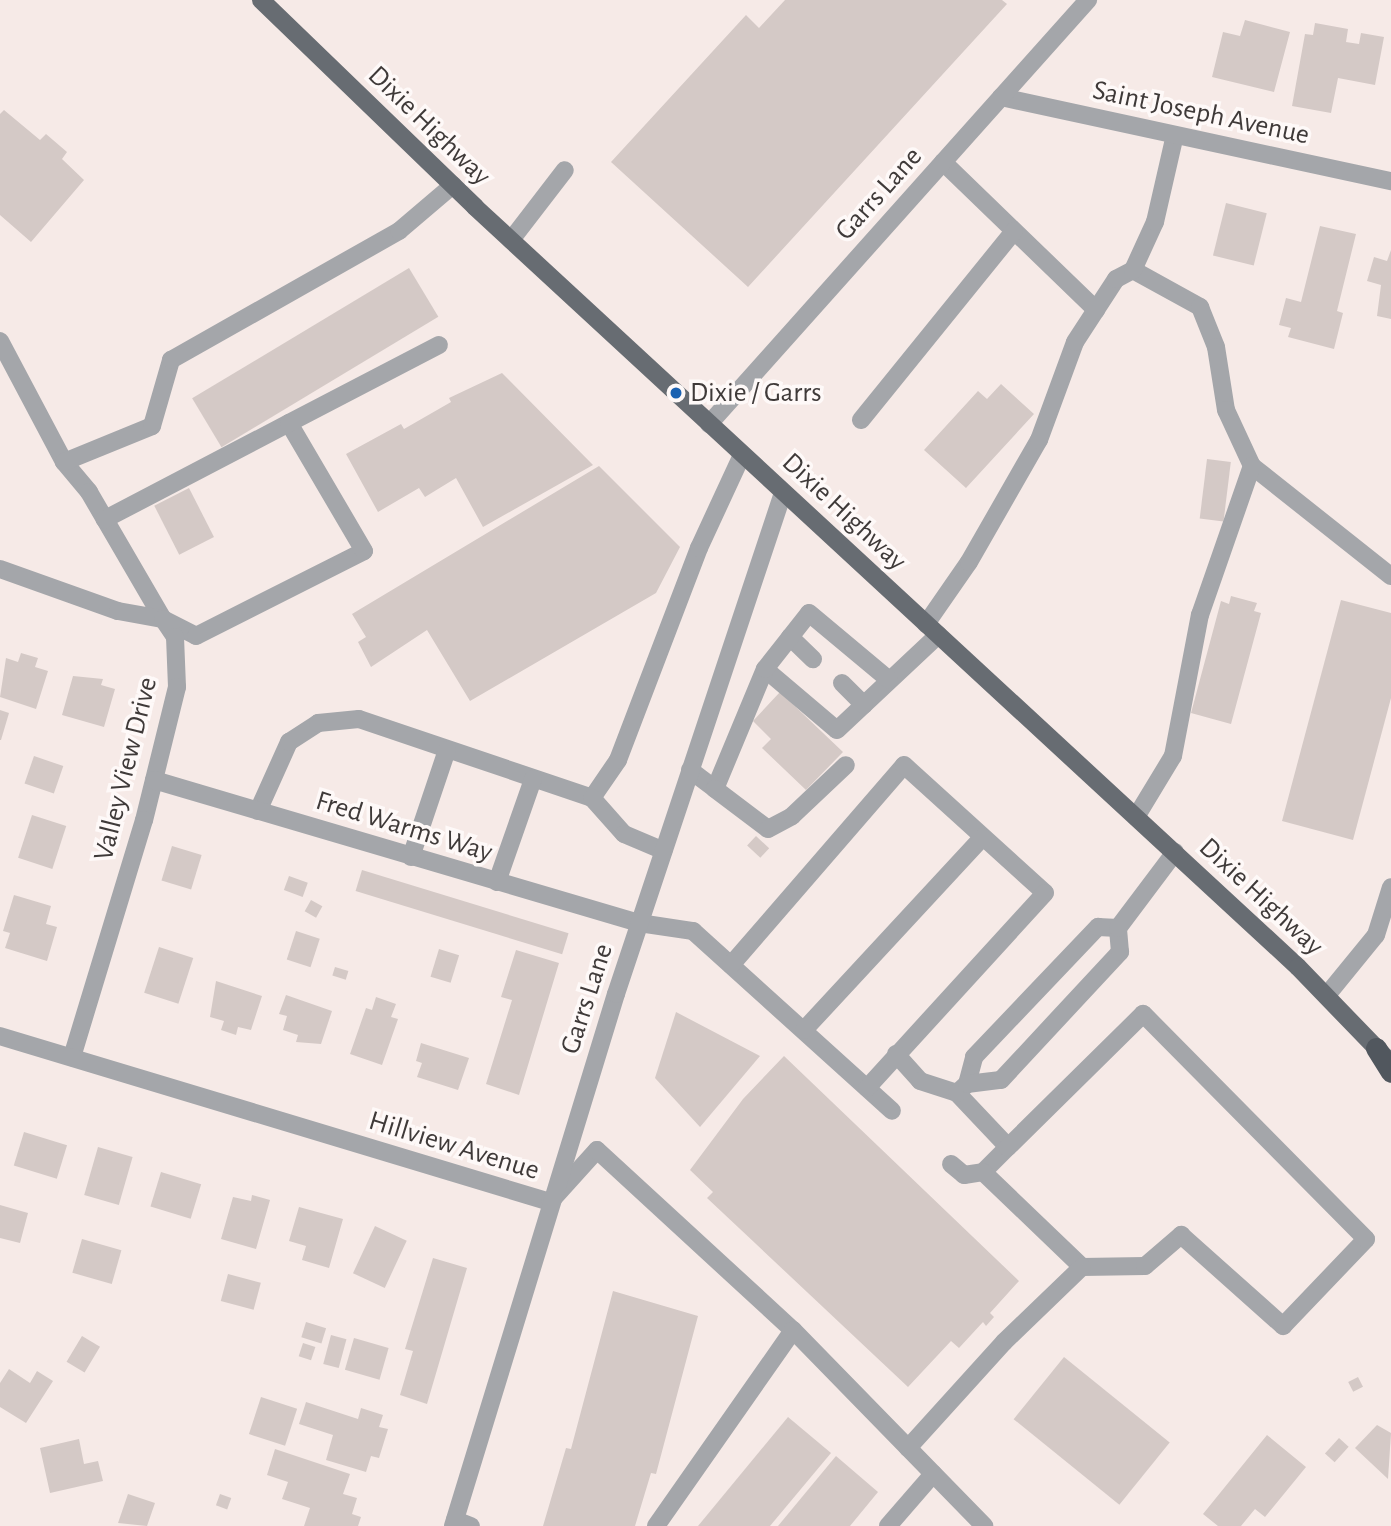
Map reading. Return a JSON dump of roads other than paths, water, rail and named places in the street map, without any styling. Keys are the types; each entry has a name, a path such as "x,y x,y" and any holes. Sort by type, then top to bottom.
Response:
{"highway":[{"path":"1383,1055 1391,1072"}],"main road":[{"name":"Dixie Highway","path":"261,0 511,240 1175,852 1327,995 1383,1055"}],"street":[{"name":"Garrs Lane","path":"709,424 1088,0"},
{"name":"Saint Joseph Avenue","path":"1001,97 1391,181"},
{"path":"765,669 837,730 889,680 932,630 1039,440 1075,342 1116,279 1133,270 1155,222 1175,135"},
{"path":"943,162 1096,310"},
{"path":"511,240 565,170"},
{"path":"64,462 152,426 171,360 399,231 453,185"},
{"path":"861,420 1014,232"},
{"path":"1133,270 1200,307 1216,347 1226,410 1252,466 1391,576"},
{"name":"Valley View Drive","path":"0,341 64,462 105,519 175,637 177,687 153,780 72,1057"},
{"path":"105,519 439,345"},
{"path":"0,569 118,611 163,619 196,636 364,551 289,423"},
{"path":"592,798 618,760 699,548 742,455"},
{"path":"1136,817 1173,756 1200,615 1252,466"},
{"name":"Garrs Lane","path":"460,1524 550,1202 639,923 783,493"},
{"path":"716,789 765,669 809,613 889,680"},
{"path":"790,637 813,659"},
{"path":"842,683 864,705"},
{"path":"258,811 289,742 317,723 359,719 592,798 624,834 664,851"},
{"path":"411,857 447,750"},
{"path":"690,770 768,829 792,816 846,765"},
{"path":"731,965 904,765 1045,893 867,1088"},
{"path":"497,882 533,779"},
{"name":"Fred Warms Way","path":"153,780 639,923 693,931 892,1111"},
{"path":"804,1031 983,837"},
{"path":"897,1054 920,1081 962,1088 1001,1080 1120,952 1118,928 1175,852"},
{"path":"1327,995 1376,935 1391,887"},
{"path":"962,1088 974,1057 1098,927 1118,928"},
{"path":"908,1448 1004,1342 1082,1267 1145,1266 1181,1235 1283,1326 1366,1240 1143,1014 983,1172 964,1175 951,1164"},
{"name":"Hillview Avenue","path":"0,1036 550,1202 597,1150 793,1330 984,1526"},
{"path":"962,1088 1008,1147"},
{"path":"983,1172 1082,1267"},
{"path":"656,1526 793,1330"},
{"path":"888,1526 933,1474"}],"place":[{"name":"Dixie / Garrs","path":"676,393"}]}
